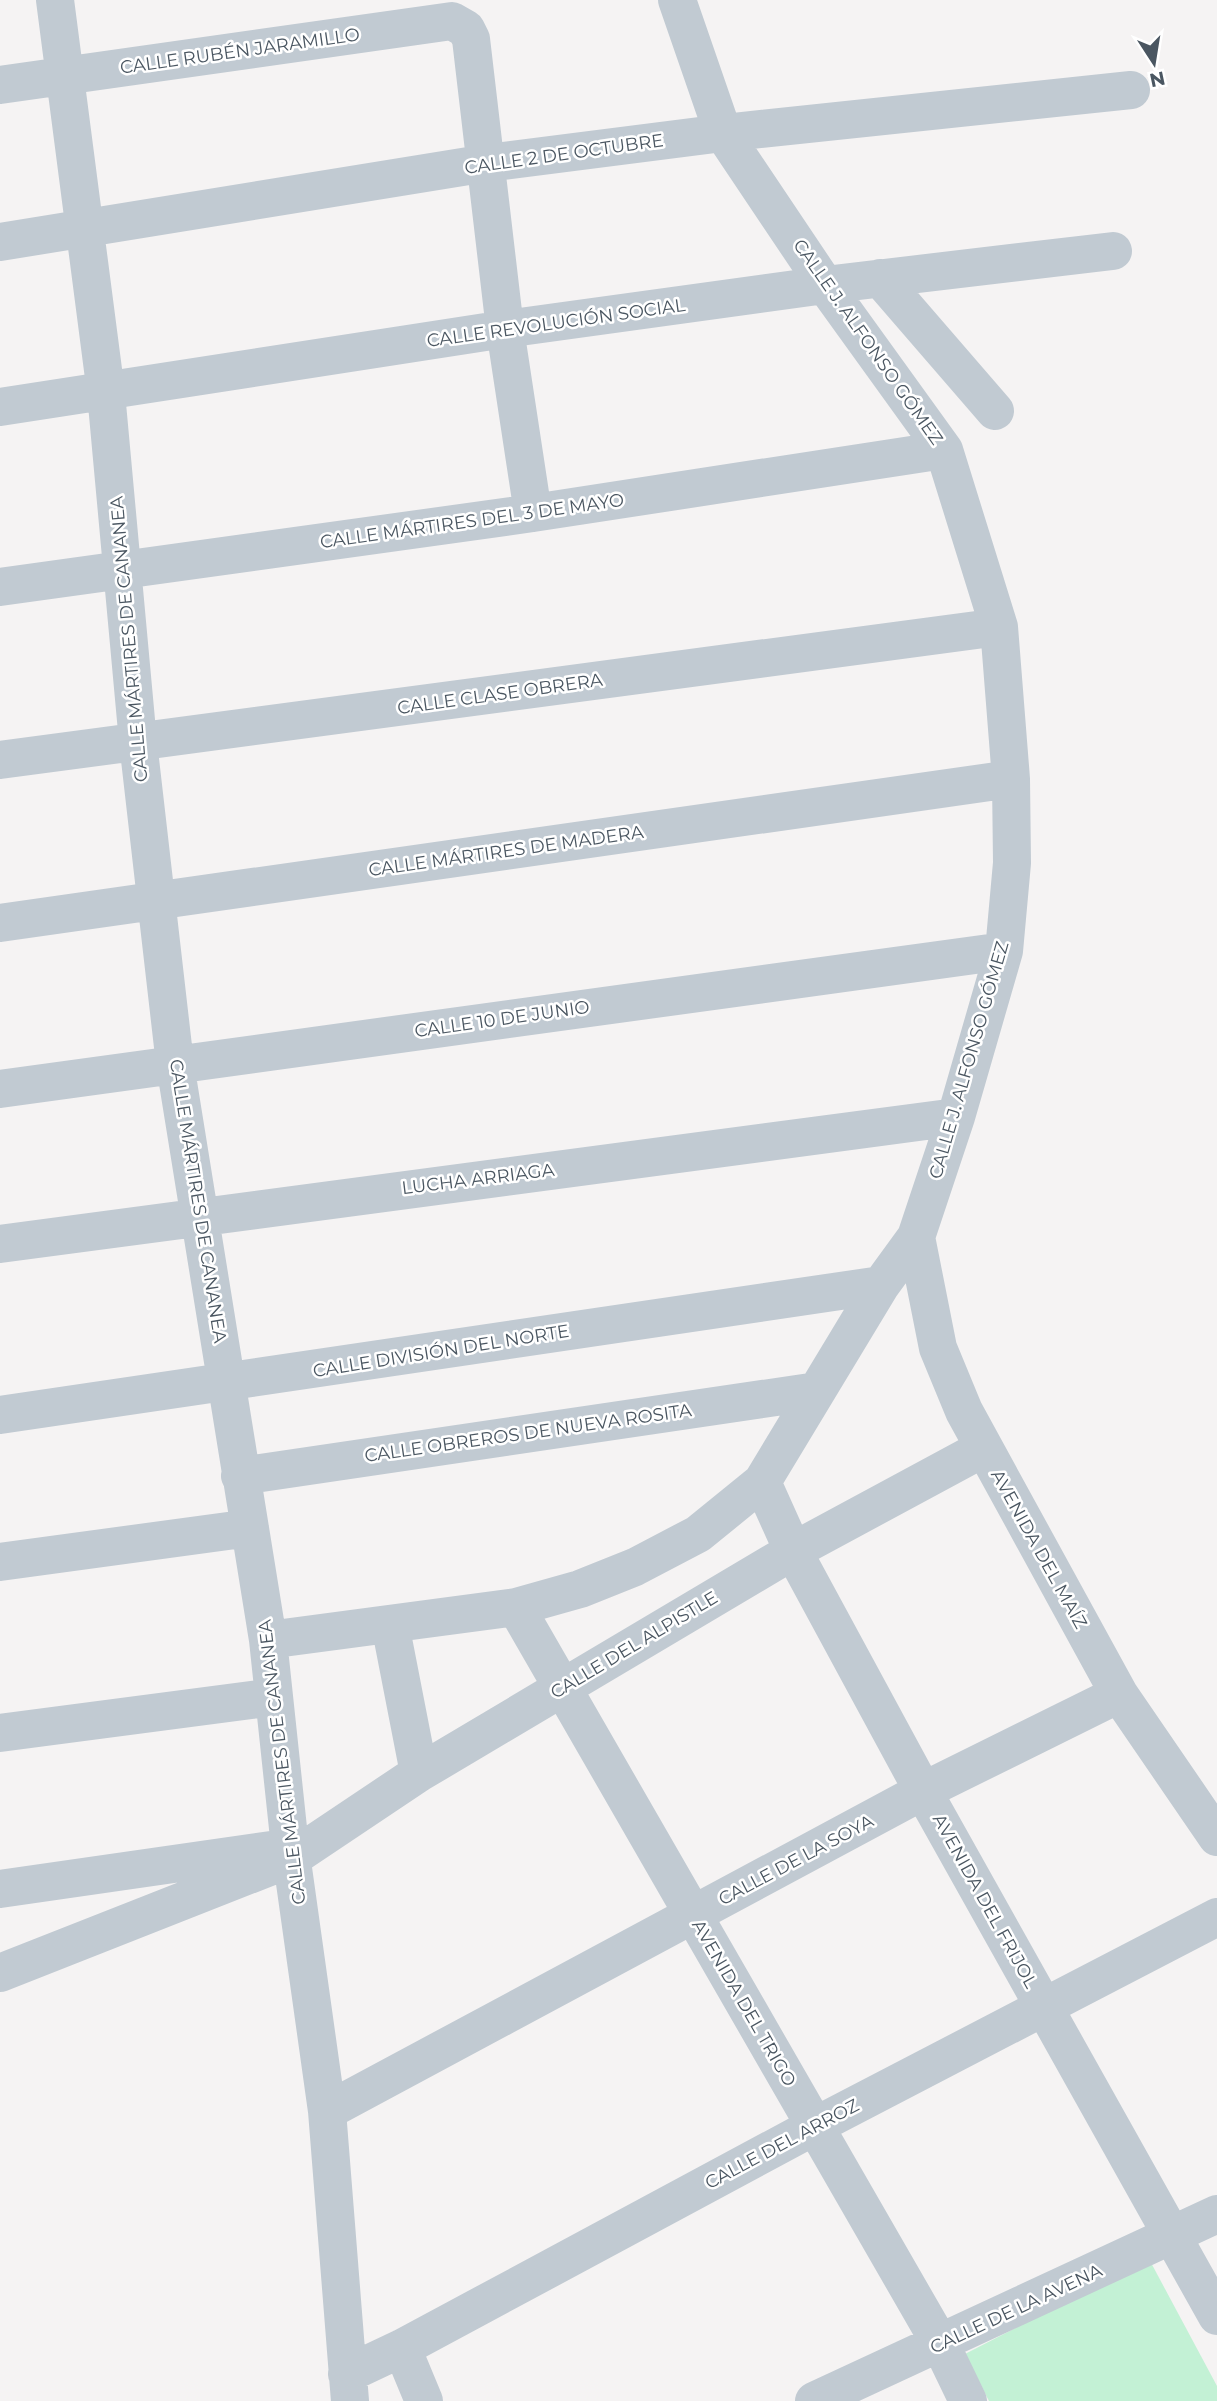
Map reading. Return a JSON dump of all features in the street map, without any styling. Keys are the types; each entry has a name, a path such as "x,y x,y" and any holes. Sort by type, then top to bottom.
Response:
{"street":[{"name":"CALLE MÁRTIRES DE CANANEA","path":"55,0 106,393 138,742 175,1064 268,1640 291,1852 327,2111 349,2387"},
{"name":"CALLE J. ALFONSO GÓMEZ","path":"677,0 723,133 825,285 944,450 999,626 1011,779 1012,863 1004,951 956,1117 916,1237"},
{"name":"CALLE RUBÉN JARAMILLO","path":"0,85 452,21 466,29 471,39 487,163"},
{"name":"CALLE 2 DE OCTUBRE","path":"0,242 487,163 723,133 1131,90"},
{"path":"487,163 505,329 533,513"},
{"name":"CALLE REVOLUCIÓN SOCIAL","path":"0,407 106,393 505,329 825,285 1113,251"},
{"path":"880,278 995,411"},
{"name":"CALLE MÁRTIRES DEL 3 DE MAYO","path":"0,587 533,513 944,450"},
{"name":"CALLE CLASE OBRERA","path":"0,760 999,626"},
{"name":"CALLE MÁRTIRES DE MADERA","path":"0,923 1011,779"},
{"name":"CALLE 10 DE JUNIO","path":"0,1089 1004,951"},
{"name":"LUCHA ARRIAGA","path":"0,1244 200,1215 956,1117"},
{"path":"268,1640 516,1607 580,1589 635,1567 698,1534 762,1482 881,1285 916,1237"},
{"name":"AVENIDA DEL MAÍZ","path":"916,1237 938,1348 964,1411 1119,1694 1217,1837"},
{"name":"CALLE DIVISIÓN DEL NORTE","path":"0,1415 881,1285"},
{"name":"CALLE OBREROS DE NUEVA ROSITA","path":"240,1476 817,1391"},
{"name":"CALLE DEL ALPISTLE","path":"291,1852 793,1551 984,1448"},
{"name":"AVENIDA DEL FRIJOL","path":"762,1482 793,1551 923,1791 1217,2316"},
{"path":"0,1562 250,1528"},
{"name":"AVENIDA DEL TRIGO","path":"516,1607 941,2345 968,2401"},
{"path":"390,1624 419,1773"},
{"name":"CALLE DE LA SOYA","path":"327,2111 923,1791 1119,1694"},
{"path":"0,1733 274,1697"},
{"path":"0,1889 291,1852"},
{"path":"0,1973 291,1852"},
{"name":"CALLE DEL ARROZ","path":"349,2387 402,2348 815,2126 1217,1917"},
{"name":"CALLE DE LA AVENA","path":"814,2401 941,2345 1217,2214"},
{"path":"402,2348 424,2401"}],"green space":[{"path":"1149,2259 1217,2386 1217,2401 989,2401 965,2354"}]}
